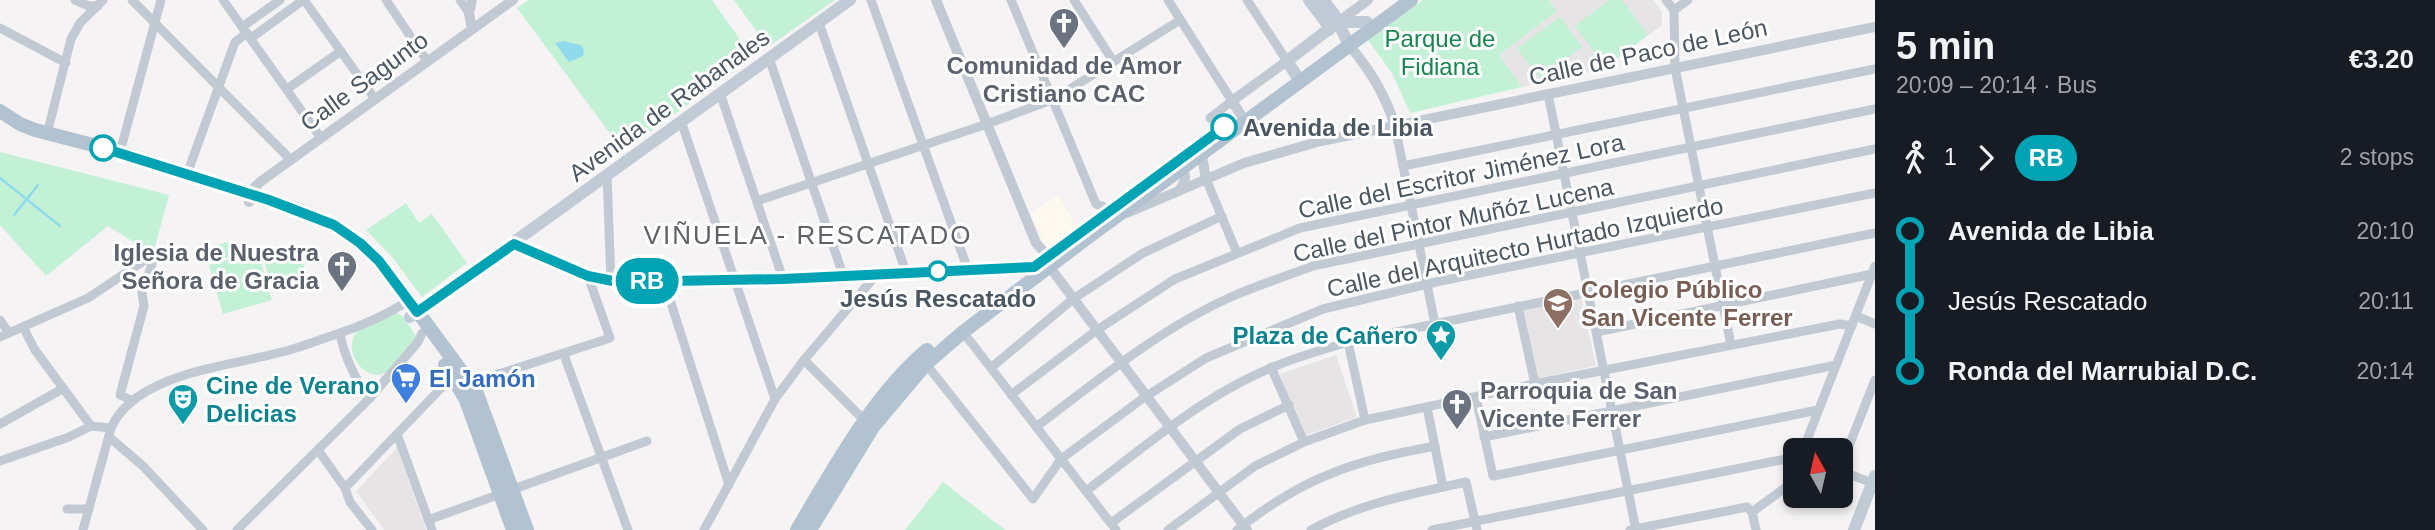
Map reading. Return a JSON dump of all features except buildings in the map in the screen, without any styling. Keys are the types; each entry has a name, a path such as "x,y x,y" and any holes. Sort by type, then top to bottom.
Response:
{"main road":[{"name":"Avenida de Rabanales","path":"409,308 514,244 850,0"},
{"path":"1310,0 1325,21 1334,26 1348,41"},
{"path":"1323,0 1334,26"},
{"path":"1348,41 1367,22 1396,0"},
{"path":"810,530 873,427 926,364 1052,260 1178,165 1348,41 1411,0"},
{"path":"1297,78 1287,61 1334,26 1367,22"},
{"path":"1201,148 1241,115 1297,78"},
{"path":"0,111 20,124 47,134 120,152 187,174 339,237 365,258 409,308 461,380 466,400 527,530"},
{"path":"0,121 32,138 250,198 334,225 360,243 379,261 398,285 422,332 461,380"},
{"path":"797,530 865,421 920,356 1034,267 1052,260"},
{"path":"1854,530 1874,481"},
{"path":"506,490 513,530"}],"street":[{"path":"132,0 291,160"},
{"path":"120,152 161,0"},
{"path":"223,0 321,138"},
{"path":"187,174 235,42 280,0"},
{"path":"246,33 304,0 375,99"},
{"path":"386,0 427,61"},
{"path":"460,0 469,13"},
{"path":"472,0 469,13 472,29"},
{"name":"Calle Sagunto","path":"250,198 260,182 513,0"},
{"path":"871,0 968,270"},
{"path":"936,0 1036,243 1052,260 1073,299 1219,493 1242,528 1277,501 1328,474 1383,456 1434,446"},
{"path":"1011,0 1096,204 1112,215"},
{"path":"1074,0 1113,61"},
{"path":"1168,0 1241,115"},
{"path":"1210,118 1287,61 1247,0"},
{"path":"1334,26 1368,0"},
{"path":"1666,0 1674,10 1675,68 1731,345"},
{"path":"1674,10 1688,0"},
{"path":"77,1 89,6 100,3"},
{"path":"77,1 82,7 80,23"},
{"path":"48,54 61,53 80,23 100,3"},
{"path":"757,201 1054,99 1180,20"},
{"path":"818,23 906,272"},
{"name":"Calle de Paco de León","path":"1112,215 1179,191 1206,176 1321,141 1875,27"},
{"path":"0,28 66,63"},
{"path":"47,134 71,39"},
{"path":"1348,41 1377,82 1395,126 1435,324"},
{"path":"287,89 341,51"},
{"path":"769,58 843,275"},
{"path":"1403,166 1875,69"},
{"path":"720,93 783,279"},
{"path":"1548,94 1634,530 1747,507 1752,512 1755,530"},
{"name":"Calle del Escritor Jiménez Lora","path":"1012,395 1097,330 1175,279 1300,228 1875,109"},
{"path":"681,121 775,399"},
{"path":"1201,148 1206,176 1237,253"},
{"name":"Calle del Pintor Muñóz Lucena","path":"1036,427 1121,362 1195,316 1232,296 1313,266 1875,149"},
{"path":"1178,165 1206,176"},
{"path":"1178,165 1186,174 1186,180 1179,191"},
{"path":"607,176 611,281"},
{"name":"Calle del Arquitecto Hurtado Izquierdo","path":"926,364 1032,499 1061,459 1146,396 1206,358 1323,309 1427,284 1875,193"},
{"path":"992,367 1073,299 1143,253 1222,216"},
{"path":"1086,491 1170,428 1230,388 1271,367 1348,342 1875,233"},
{"path":"514,244 588,276 611,281 664,281 783,279 1034,267 1036,243"},
{"path":"0,320 4,335 89,299 148,258 153,261 142,293 144,306 120,395 133,401"},
{"path":"1597,332 1873,270"},
{"path":"1808,438 1873,270"},
{"path":"704,530 775,399 804,360 877,274"},
{"path":"345,488 442,386 461,380 480,380 610,338 588,276"},
{"path":"664,281 729,485"},
{"path":"1518,306 1535,384"},
{"path":"85,529 110,433 115,420 133,401 161,384 219,366 297,348 409,308"},
{"path":"1856,316 1875,324"},
{"path":"1168,530 1255,466 1304,442 1366,420 1731,345 1840,324 1852,326"},
{"path":"23,327 62,389 93,426 110,433 203,530"},
{"path":"237,530 370,398 418,342 422,332"},
{"path":"963,332 1113,526 1194,461 1240,429 1289,405"},
{"path":"340,334 351,364 370,398"},
{"path":"1348,342 1366,420"},
{"path":"564,355 628,530"},
{"path":"804,360 865,421"},
{"path":"1484,437 1836,365"},
{"path":"1271,367 1304,442"},
{"path":"1853,438 1875,380"},
{"path":"0,424 62,389"},
{"path":"1476,397 1493,476 1818,410"},
{"path":"1427,407 1443,487"},
{"path":"1,457 69,437 93,426"},
{"path":"397,434 432,530"},
{"path":"428,520 647,441"},
{"path":"318,450 345,488 350,502 372,530"},
{"path":"1432,530 1476,526 1628,490 1783,460"},
{"path":"1853,473 1874,481"},
{"path":"1311,530 1352,510 1387,498 1466,482 1476,526"},
{"path":"1752,512 1783,489"},
{"path":"67,509 89,509"}],"shaded area":[{"path":"1549,0 1653,0 1662,12 1662,25 1603,69 1522,87 1499,55 1557,11"},
{"path":"1058,195 1078,229 1047,252 1031,213"},
{"name":"Colegio Público San Vicente Ferrer","path":"1581,297 1596,366 1538,378 1524,310"},
{"path":"1336,355 1357,417 1304,436 1280,374"},
{"path":"397,448 426,530 384,530 356,491"}],"green space":[{"path":"529,0 712,0 753,58 623,151 517,8"},
{"path":"734,0 835,0 768,47"},
{"name":"Parque de Fidiana","path":"1423,0 1549,0 1557,11 1499,55 1522,87 1410,113 1392,73 1368,40"},
{"path":"1609,0 1622,0 1648,35 1610,64 1608,62 1604,65 1575,26"},
{"path":"1560,17 1582,47 1540,78 1517,48"},
{"path":"0,152 169,195 153,254 108,226 46,276 0,225"},
{"path":"406,203 419,223 432,214 467,263 422,297 393,258 366,230"},
{"path":"232,241 236,255 209,263 205,248"},
{"path":"299,250 306,272 270,282 264,260"},
{"path":"258,252 272,300 223,314 209,265"},
{"path":"396,313 404,317 417,338 392,368 379,374 371,374 363,369 353,354 354,336 360,329"},
{"path":"943,482 1005,530 905,530"}],"water":[{"path":"563,41 581,45 583,56 569,62 555,43"}],"waterway":[{"path":"0,178 60,226"},
{"path":"14,215 38,185"}],"bus line":[{"name":"RB","path":"103,148 269,200 334,225 360,243 379,261 417,312 514,244 588,276 618,282 783,279 1034,267 1224,127"}],"place":[{"name":"Comunidad de Amor Cristiano CAC","path":"1064,50"},
{"name":"Avenida de Libia","path":"1224,127"},
{"name":"Jesús Rescatado","path":"938,271"},
{"name":"Iglesia de Nuestra Señora de Gracia","path":"342,293"},
{"name":"Colegio Público San Vicente Ferrer","path":"1558,330"},
{"name":"Plaza de Cañero","path":"1441,362"},
{"name":"El Jamón","path":"406,405"},
{"name":"Cine de Verano Delicias","path":"183,426"},
{"name":"Parroquia de San Vicente Ferrer","path":"1457,431"}],"district":[{"name":"VIÑUELA - RESCATADO","path":"808,235"}]}
